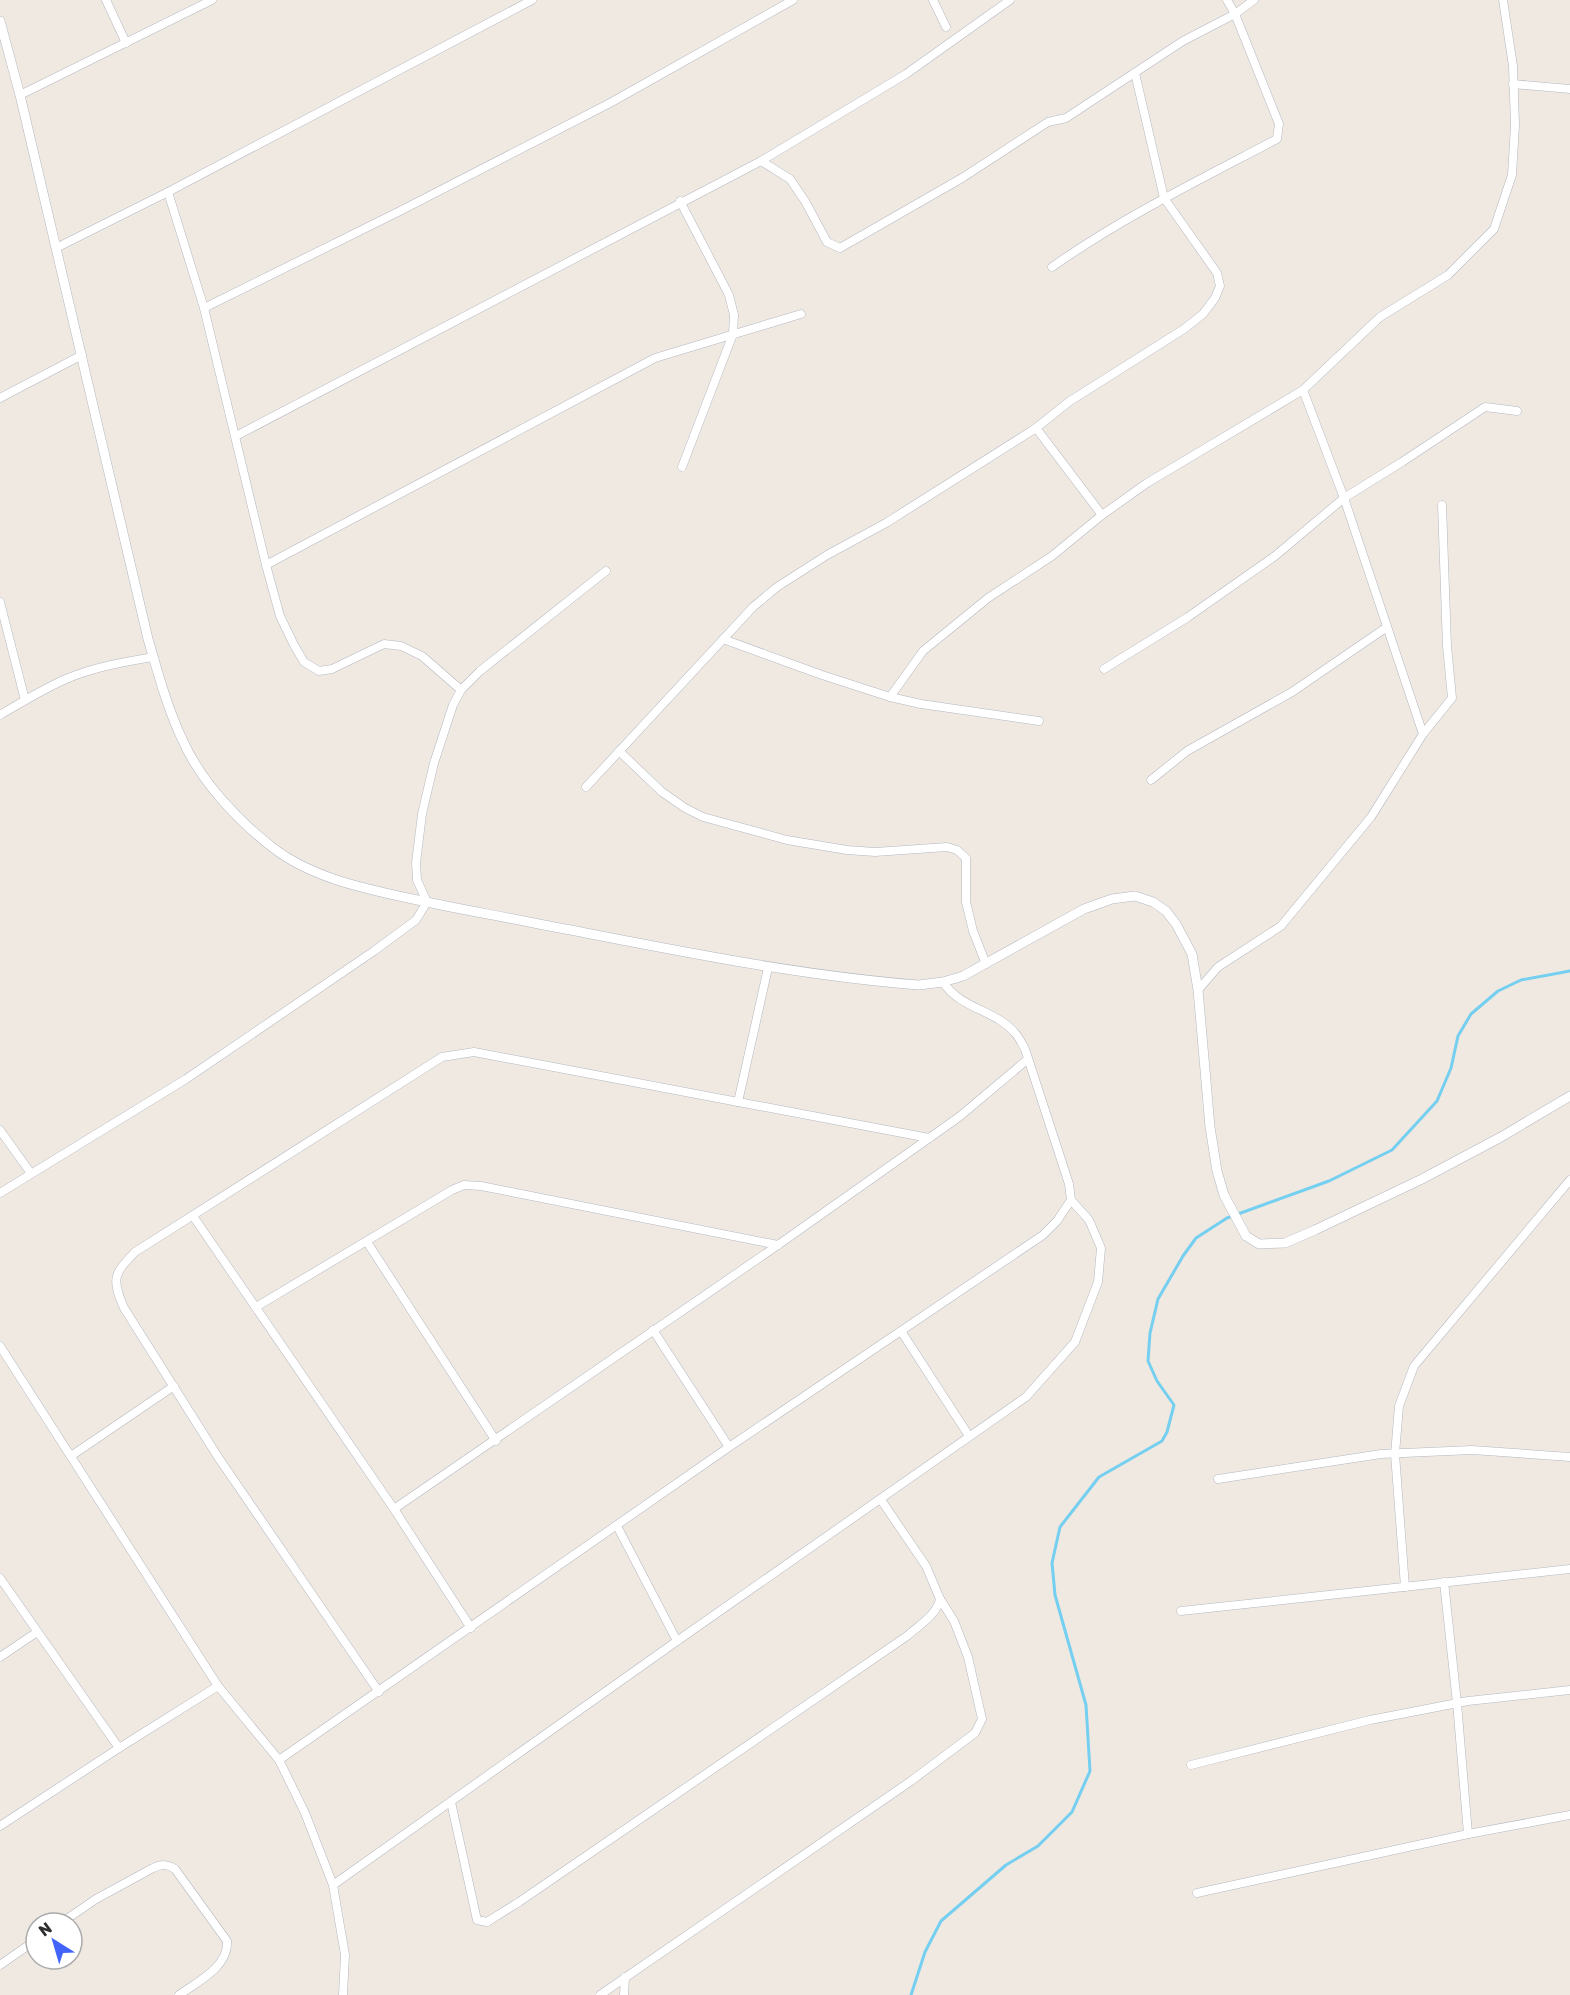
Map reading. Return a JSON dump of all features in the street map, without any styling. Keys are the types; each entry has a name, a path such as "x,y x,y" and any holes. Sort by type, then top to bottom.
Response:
{"street":[{"path":"106,0 126,43"},
{"path":"20,95 212,0"},
{"path":"56,248 168,192 532,0"},
{"path":"204,308 610,103 794,0"},
{"path":"933,0 946,27"},
{"path":"236,436 761,161 906,74 1010,0"},
{"path":"1052,267 1079,248 1164,198 1277,139 1279,124 1235,14 1227,0"},
{"path":"761,161 790,179 827,242 840,248 962,178 1048,122 1066,118 1183,41 1235,14 1254,0"},
{"path":"890,697 923,651 988,598 1052,556 1102,515 1147,483 1302,390 1380,317 1448,275 1494,229 1512,175 1515,125 1513,66 1503,0"},
{"path":"0,21 20,95 153,657 166,699 183,741 206,778 237,817 274,849 315,872 361,888 427,902 768,968 919,985 943,982 963,976 1084,909 1112,899 1135,896 1159,907 1176,924 1192,954 1198,990 1210,1127 1217,1171 1224,1195 1246,1236 1258,1244 1285,1243 1316,1230 1422,1179 1510,1132 1570,1096"},
{"path":"586,787 753,607 777,587 827,555 886,523 1036,428 1070,401 1184,329 1203,314 1215,298 1220,286 1217,273 1164,198 1135,73"},
{"path":"1513,84 1570,89"},
{"path":"168,192 204,308 280,616 304,662 319,671 332,669 384,644 401,646 422,656 461,690"},
{"path":"681,201 729,295 734,315 733,334 682,467"},
{"path":"266,565 655,358 801,314"},
{"path":"0,398 82,355"},
{"path":"1302,390 1344,498 1423,734"},
{"path":"1104,669 1188,617 1265,563 1344,498 1485,406 1517,411"},
{"path":"1036,428 1102,515"},
{"path":"1198,990 1218,967 1281,926 1371,817 1423,734 1452,698 1442,505"},
{"path":"427,902 417,880 416,863 422,814 434,763 453,705 461,690 480,670 606,571"},
{"path":"0,602 25,700"},
{"path":"1151,780 1187,751 1292,692 1387,627"},
{"path":"723,639 890,697 921,704 1039,721"},
{"path":"0,715 68,678 110,665 153,657"},
{"path":"619,751 662,792 684,808 703,817 787,840 847,850 875,852 947,847 957,850 966,858 966,902 973,931 986,964"},
{"path":"0,1192 186,1079 335,978 416,920 427,902"},
{"path":"738,1102 768,968"},
{"path":"333,1885 1026,1397 1075,1342 1098,1282 1101,1248 1089,1220 1071,1200 1069,1184 1028,1059 1016,1033 1004,1023 961,1001 950,993 943,982"},
{"path":"379,1692 218,1457 124,1308 116,1290 118,1270 135,1252 442,1058 454,1054 474,1053 929,1138"},
{"path":"394,1509 496,1441 959,1117 1028,1059"},
{"path":"0,1130 30,1172"},
{"path":"1405,1587 1395,1454 1399,1406 1414,1366 1570,1180"},
{"path":"256,1307 464,1185 481,1186 778,1245"},
{"path":"279,1761 729,1448 1043,1235 1057,1221 1071,1200"},
{"path":"193,1216 394,1509 471,1628"},
{"path":"367,1242 496,1441"},
{"path":"653,1329 729,1448"},
{"path":"901,1331 969,1436"},
{"path":"0,1346 218,1686 279,1761 305,1813 333,1885 345,1955 343,1995"},
{"path":"71,1456 174,1386"},
{"path":"1218,1479 1395,1454 1472,1450 1570,1456"},
{"path":"600,1995 911,1781 975,1733 982,1719 968,1657 954,1621 940,1599 926,1566 881,1500"},
{"path":"617,1526 677,1641"},
{"path":"1180,1611 1570,1569"},
{"path":"0,1578 119,1748"},
{"path":"1444,1582 1458,1703 1468,1834"},
{"path":"451,1802 477,1920 487,1922 907,1636 932,1614 939,1605 940,1599"},
{"path":"0,1657 37,1632"},
{"path":"0,1826 218,1686"},
{"path":"1191,1765 1370,1720 1458,1703 1570,1690"},
{"path":"1197,1893 1468,1834 1570,1815"},
{"path":"78,1911 115,1888 161,1864 176,1869 227,1941 228,1950 218,1966 179,1995"},
{"path":"0,1965 24,1948"},
{"path":"624,1995 625,1977"}],"waterway":[{"path":"911,1995 925,1952 941,1921 1006,1865 1038,1846 1072,1812 1090,1771 1086,1705 1055,1595 1052,1563 1060,1527 1099,1477 1162,1441 1167,1432 1174,1405 1157,1381 1148,1361 1150,1333 1158,1299 1183,1256 1196,1238 1227,1218 1329,1181 1392,1150 1437,1101 1451,1068 1458,1036 1471,1014 1498,991 1521,980 1570,971"}]}
